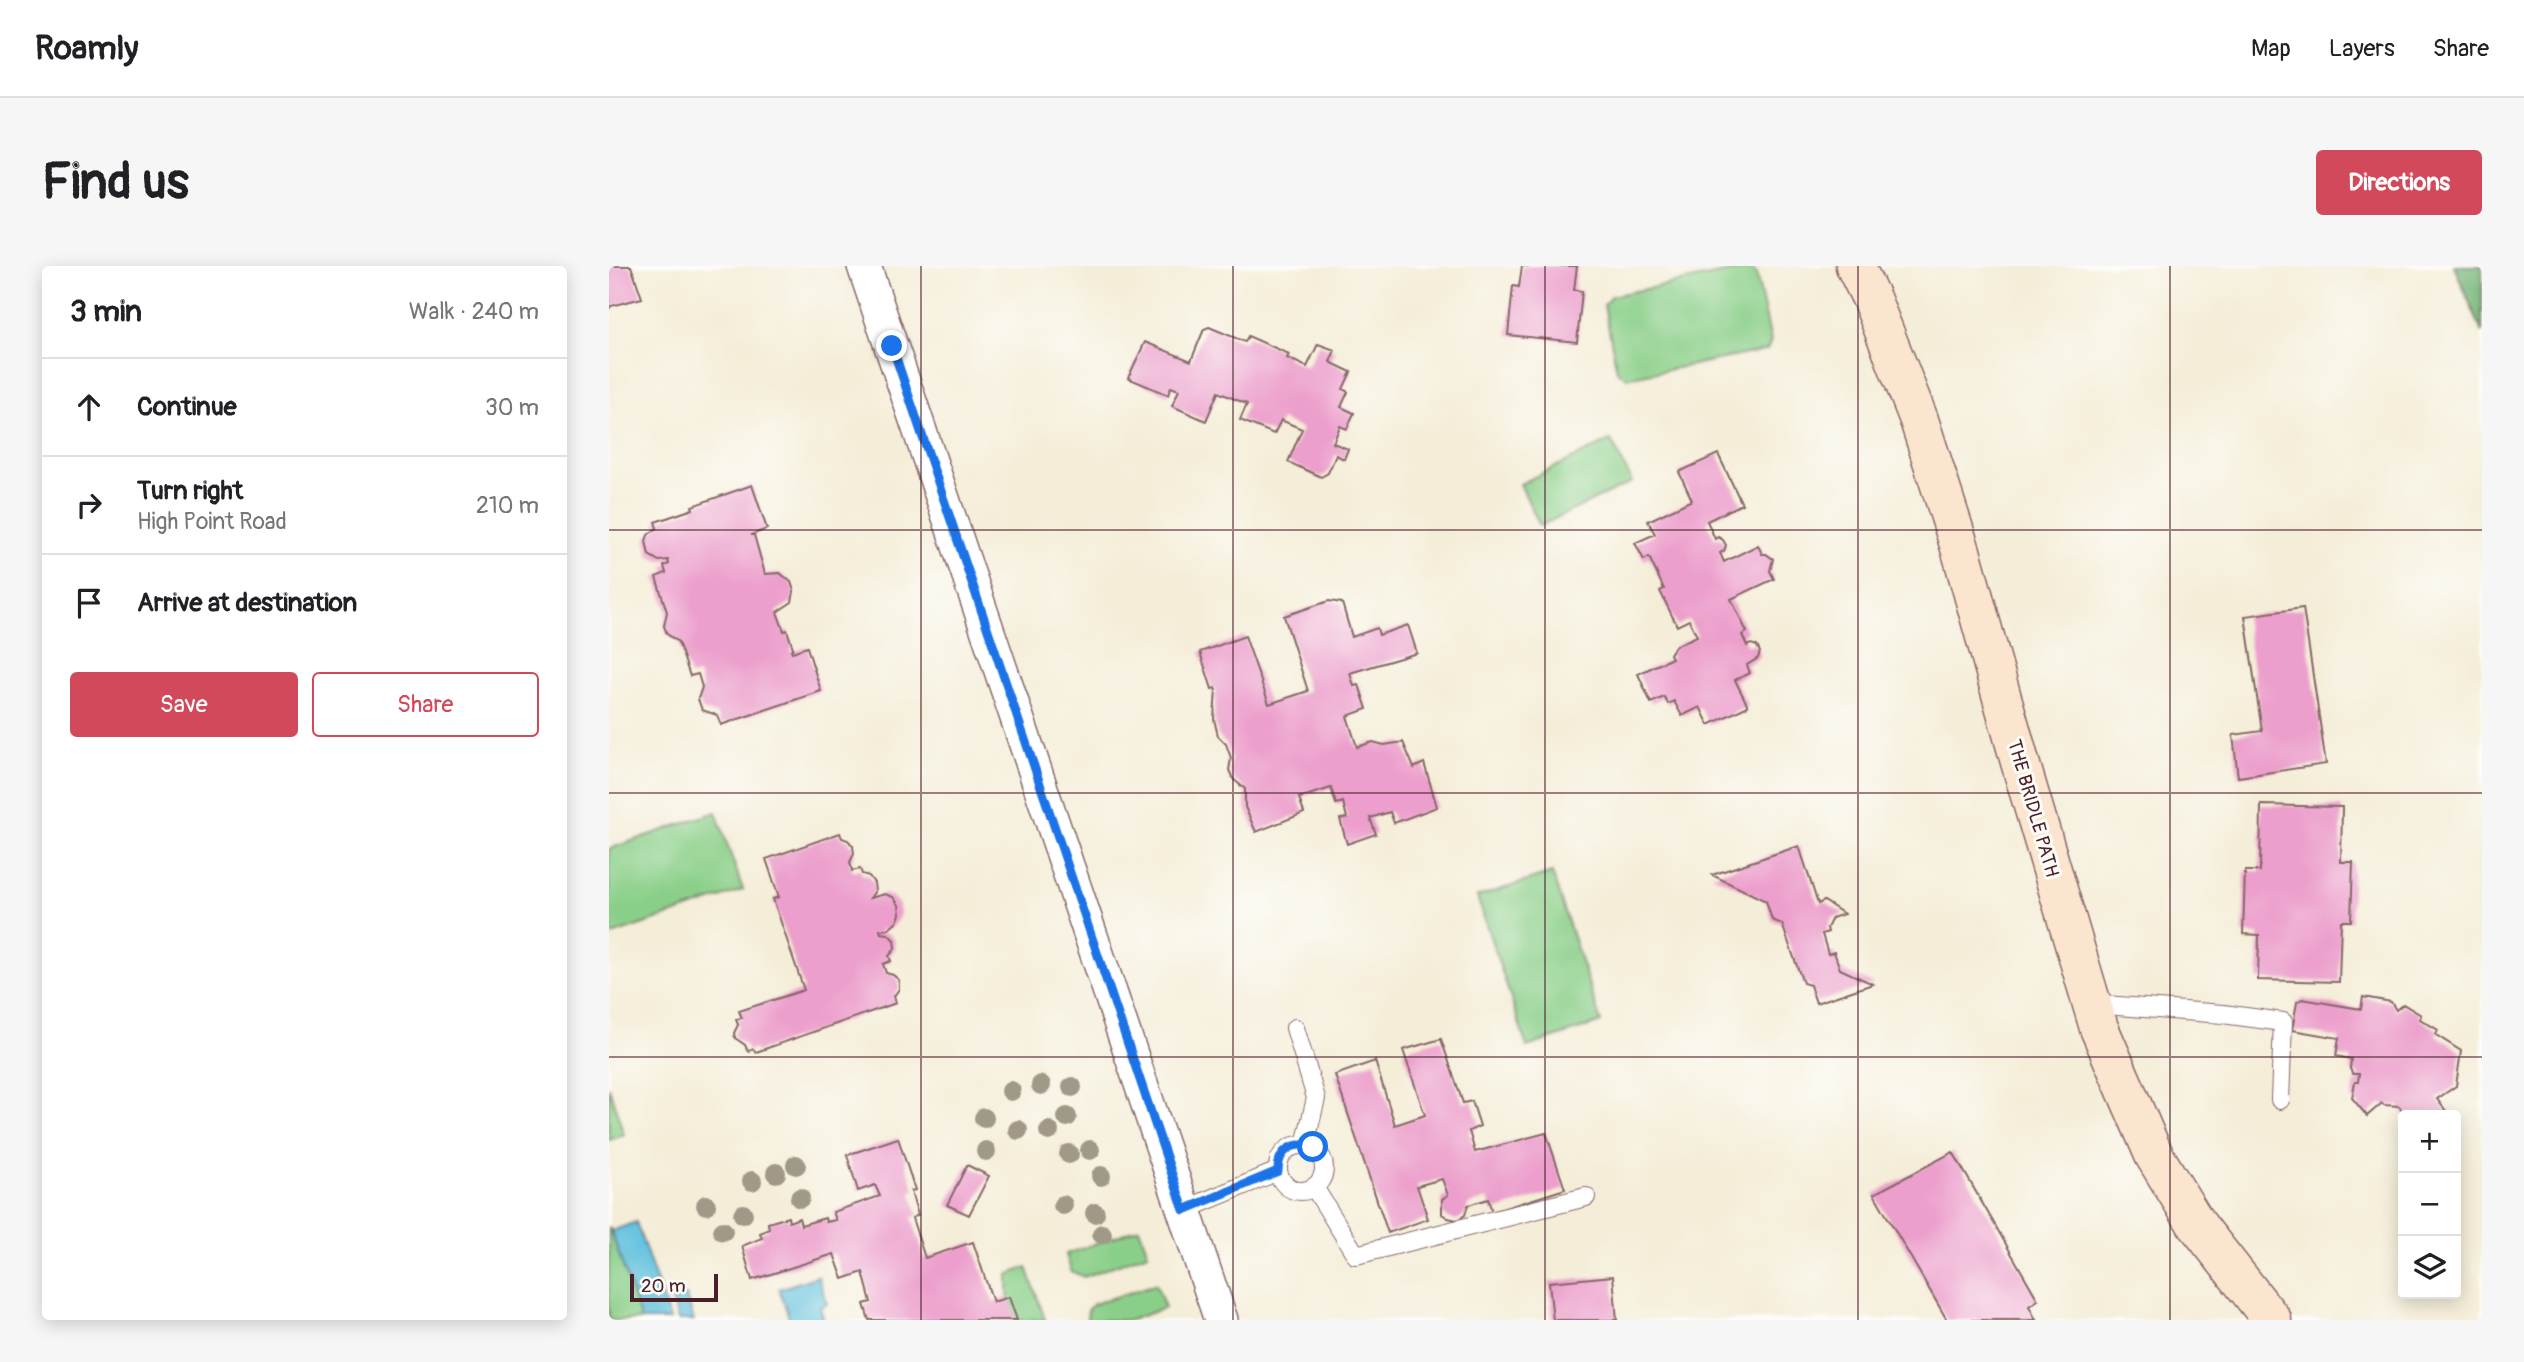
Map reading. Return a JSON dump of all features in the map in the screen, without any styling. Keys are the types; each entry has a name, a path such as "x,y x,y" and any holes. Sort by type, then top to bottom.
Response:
{"street":[{"path":"864,266 1221,1320"},
{"name":"THE BRIDLE PATH","path":"1854,266 1871,298 1919,420 1961,551 2099,1028 2154,1155 2195,1222 2272,1320"}],"lane":[{"path":"2092,1004 2223,1014 2283,1022 2280,1101"},
{"path":"1295,1028 1316,1098 1305,1145"},
{"path":"1298,1144 1319,1153 1324,1167 1323,1175 1314,1187 1307,1190 1291,1189 1280,1178 1278,1171 1280,1157 1285,1150 1298,1144"},
{"path":"1184,1210 1278,1171"},
{"path":"1314,1187 1356,1255 1586,1197"}],"green space":[{"path":"2454,266 2482,266 2482,332"},
{"path":"1749,268 1756,273 1771,341 1767,350 1627,378 1617,371 1604,305 1611,296"},
{"path":"1611,440 1632,482 1540,526 1520,484"},
{"path":"716,812 743,890 609,936 609,849"},
{"path":"1552,873 1601,1022 1527,1047 1477,897"},
{"path":"609,1087 624,1135 609,1140"},
{"path":"609,1227 611,1231 641,1320 609,1320"},
{"path":"1139,1228 1148,1253 1084,1277 1071,1271 1066,1254"},
{"path":"1027,1267 1045,1320 1013,1320 1008,1275"},
{"path":"1156,1284 1165,1308 1130,1320 1087,1320 1088,1309 1094,1304"}],"water":[{"path":"636,1222 670,1320 641,1320 611,1231"},
{"path":"818,1276 827,1304 820,1307 824,1320 790,1320 779,1289"},
{"path":"686,1296 694,1320 678,1320 672,1300"}],"building":[{"path":"609,266 631,266 642,298 611,306 609,309"},
{"path":"1522,266 1577,266 1574,290 1582,291 1577,342 1508,335 1513,286 1519,287"},
{"path":"1209,327 1245,342 1248,336 1289,354 1287,358 1307,367 1318,344 1335,350 1330,362 1351,372 1343,389 1348,392 1341,407 1354,413 1347,429 1340,426 1333,443 1348,449 1344,459 1336,455 1328,473 1321,477 1288,462 1302,429 1281,420 1274,434 1240,420 1247,404 1218,392 1206,421 1172,406 1179,390 1171,387 1168,395 1128,378 1145,342 1191,361 1204,329"},
{"path":"1718,454 1742,504 1707,521 1715,539 1718,537 1726,545 1720,553 1724,562 1758,545 1762,554 1773,559 1770,571 1774,579 1731,599 1747,632 1742,635 1747,646 1757,646 1760,652 1758,658 1747,665 1750,673 1735,680 1748,706 1709,725 1700,707 1682,716 1674,701 1668,704 1664,697 1651,703 1638,674 1672,658 1670,654 1675,646 1697,636 1689,620 1677,626 1660,591 1664,589 1649,557 1644,560 1635,543 1655,534 1648,521 1692,500 1679,472"},
{"path":"752,485 767,529 751,535 754,535 765,574 780,573 791,582 794,591 792,602 777,612 784,631 787,630 792,652 807,647 821,691 721,725 717,715 702,710 698,699 702,687 698,674 690,676 678,642 667,634 664,626 667,612 656,577 666,573 664,566 669,564 668,560 659,561 649,555 646,541 648,535 657,528 655,522"},
{"path":"1329,601 1342,603 1352,637 1377,628 1379,635 1408,625 1417,653 1350,673 1354,686 1359,685 1367,709 1347,716 1357,747 1373,742 1384,745 1403,742 1414,768 1424,763 1437,807 1394,823 1390,812 1370,818 1376,834 1347,844 1340,819 1347,818 1343,802 1336,804 1331,788 1299,798 1304,813 1256,832 1245,807 1245,789 1233,779 1229,770 1231,758 1226,744 1218,736 1214,719 1216,688 1212,689 1200,652 1245,636 1269,704 1308,691 1284,616"},
{"path":"2303,608 2326,764 2238,777 2233,735 2262,731 2245,616"},
{"path":"2261,805 2342,807 2341,862 2353,862 2351,921 2341,921 2339,982 2258,980 2259,935 2243,934 2245,871 2260,871"},
{"path":"840,833 842,838 853,846 854,854 850,862 852,871 860,869 862,874 869,876 874,883 875,891 870,898 885,894 893,897 899,905 897,922 889,929 880,930 894,940 895,949 889,956 891,961 883,964 886,973 899,980 899,989 894,996 896,1003 756,1052 753,1049 748,1051 745,1045 735,1038 738,1025 736,1019 742,1018 739,1011 804,990 773,899 779,897 766,859"},
{"path":"1799,846 1818,904 1824,901 1844,914 1832,918 1828,932 1822,934 1828,954 1834,952 1840,969 1873,984 1816,1003 1810,985 1803,983 1782,924 1772,920 1766,901 1712,875"},
{"path":"2363,997 2391,1002 2396,1010 2403,1004 2438,1030 2436,1035 2461,1051 2456,1086 2437,1099 2445,1110 2402,1110 2399,1106 2382,1103 2367,1116 2352,1098 2359,1074 2353,1074 2350,1069 2351,1059 2336,1056 2339,1038 2292,1030 2297,1002 2302,999 2361,1009"},
{"path":"1441,1039 1463,1103 1472,1101 1480,1126 1469,1131 1475,1152 1546,1133 1565,1189 1492,1212 1488,1199 1468,1205 1465,1215 1457,1220 1442,1214 1442,1199 1448,1195 1442,1179 1417,1186 1428,1219 1388,1233 1335,1075 1375,1061 1395,1125 1425,1115 1403,1050"},
{"path":"898,1138 915,1190 911,1191 918,1215 912,1218 925,1258 973,1242 993,1302 1009,1297 1017,1320 869,1320 864,1304 871,1302 863,1272 843,1279 834,1254 752,1280 742,1246 762,1238 760,1233 769,1229 768,1223 788,1217 789,1222 799,1218 801,1225 825,1218 826,1222 836,1220 833,1212 880,1196 875,1185 858,1191 847,1155"},
{"path":"1953,1152 2038,1300 2029,1306 2036,1320 1947,1320 1874,1194"},
{"path":"967,1165 989,1176 969,1215 947,1205"},
{"path":"1613,1276 1617,1320 1553,1320 1549,1282"}],"route":[{"path":"892,346 1184,1210 1278,1171 1280,1157 1291,1147 1298,1144 1313,1147"}]}
